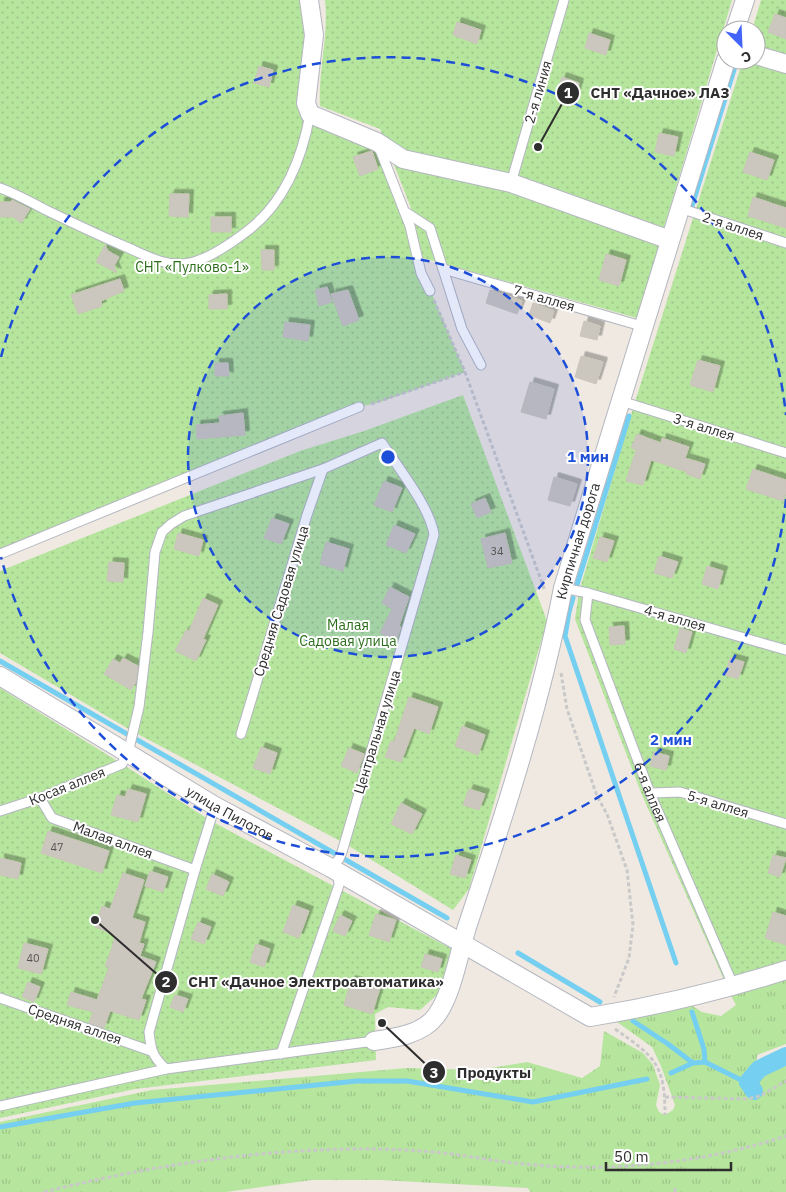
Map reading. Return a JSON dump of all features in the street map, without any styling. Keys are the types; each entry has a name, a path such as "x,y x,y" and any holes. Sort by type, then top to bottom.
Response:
{"street":[{"path":"309,0 314,35 306,103 310,114 377,142 403,159 511,183 670,240"},
{"path":"739,20 744,0"},
{"path":"766,58 786,64"},
{"name":"Кирпичная дорога","path":"374,1041 399,1038 417,1031 435,1018 446,997 503,820 552,643 563,588 723,70"},
{"name":"улица Пилотов","path":"0,676 215,806 337,863 462,943 590,1016"},
{"path":"590,1016 677,1001 732,982 786,970"}],"lane":[{"name":"2-я линия","path":"511,183 564,0"},
{"path":"0,188 88,231 160,262 189,263 208,257 235,241 272,209 292,172 306,138 310,114"},
{"path":"377,142 410,226 421,274 430,291"},
{"name":"2-я аллея","path":"680,208 786,243"},
{"path":"404,211 430,228 462,329 481,364"},
{"name":"7-я аллея","path":"444,269 645,327"},
{"name":"3-я аллея","path":"621,401 786,453"},
{"path":"0,554 359,407"},
{"name":"Центральная улица","path":"282,1054 338,885 337,863 434,535 433,526 426,510 382,443 323,469"},
{"path":"128,753 138,707 148,632 155,552 162,532 184,516 323,469"},
{"name":"Средняя Садовая улица","path":"240,734 307,515 323,469"},
{"name":"4-я аллея","path":"563,588 588,593 786,650"},
{"name":"6-я аллея","path":"588,593 585,620 650,793 732,982"},
{"name":"Косая аллея","path":"0,811 40,798 122,764 128,753"},
{"name":"5-я аллея","path":"650,793 680,792 786,824"},
{"name":"Малая аллея","path":"40,798 52,818 195,870"},
{"path":"166,1069 157,1061 151,1051 149,1032 215,806"},
{"name":"Средняя аллея","path":"0,998 151,1051"},
{"path":"0,1106 166,1069 374,1041"}],"path":[{"path":"430,291 465,372 546,595"},
{"path":"359,407 380,402 465,372"},
{"path":"560,670 567,709 597,796 607,814 627,870 634,925 629,958 608,1014"},
{"path":"590,1016 613,1028 652,1056 662,1079 665,1115"},
{"path":"665,1097 747,1099 760,1096 786,1081"},
{"path":"44,1192 111,1176 165,1166 265,1154 364,1149 417,1150 526,1164 607,1168 650,1164 723,1152 757,1145 786,1136"}],"green space":[{"name":"СНТ «Пулково-1»","path":"0,0 309,0 306,103 377,142 418,261 465,372 380,402 359,407 0,554"},
{"path":"325,0 732,0 726,20 716,20 716,54 637,318 423,258 411,208 380,129 320,106 320,80 326,13"},
{"path":"761,0 786,0 786,57 766,52 766,20 755,20"},
{"path":"766,64 786,70 786,960 724,980 642,795 575,619 579,592 634,405 740,70 766,70"},
{"name":"Малая Садовая улица","path":"463,395 547,621 469,889 453,910 344,843 132,731 0,653 0,571 300,451 364,431"},
{"path":"0,688 211,821 452,949 438,994 420,1010 388,1007 375,1014 376,1060 135,1089 0,1118"},
{"path":"786,975 786,1044 757,1055 756,1071 786,1060 786,1192 530,1192 528,1188 380,1180 312,1180 226,1192 0,1192 0,1122 152,1090 407,1068 479,1070 527,1062 582,1078 600,1066 604,1031 643,1053 653,1065 660,1085 656,1105 659,1112 665,1115 673,1110 675,1105 652,1047 610,1017 691,1005 702,1012 721,1016 736,1005 729,992"}],"building":[{"path":"775,14 786,18 786,39 768,32"},
{"path":"457,22 481,30 477,44 453,35"},
{"path":"589,33 610,40 606,55 585,48"},
{"path":"259,66 273,70 269,87 254,83"},
{"path":"562,77 579,83 575,97 557,90"},
{"path":"659,133 678,137 674,156 655,152"},
{"path":"372,151 378,169 360,176 353,157"},
{"path":"750,152 774,160 767,180 743,172"},
{"path":"170,194 189,194 188,217 169,216"},
{"path":"753,197 786,208 786,228 748,216"},
{"path":"12,200 30,209 21,223 13,217 0,217 0,202 11,202"},
{"path":"211,217 231,217 231,232 211,232"},
{"path":"105,245 108,251 119,257 114,266 117,273 96,262"},
{"path":"261,250 274,250 274,270 262,270"},
{"path":"606,254 626,260 619,286 599,280"},
{"path":"120,279 124,291 101,301 102,306 78,314 71,295"},
{"path":"327,287 332,302 319,306 315,290"},
{"path":"348,290 359,320 343,326 331,294"},
{"path":"490,290 522,301 517,314 486,303"},
{"path":"227,294 227,309 209,309 209,295"},
{"path":"533,303 554,311 550,323 529,315"},
{"path":"584,321 600,326 597,340 580,336"},
{"path":"285,322 310,325 308,341 283,337"},
{"path":"581,356 603,362 596,384 575,377"},
{"path":"698,360 720,366 713,392 690,385"},
{"path":"215,363 228,363 229,376 215,376"},
{"path":"530,382 554,389 546,419 521,412"},
{"path":"243,413 245,435 197,439 196,425 220,423 219,416"},
{"path":"637,434 661,443 662,438 689,447 685,458 705,464 700,479 686,474 687,472 651,460 643,485 626,481 636,450 631,448"},
{"path":"753,469 786,480 786,493 783,501 746,489"},
{"path":"554,477 577,484 570,506 548,500"},
{"path":"384,481 402,488 392,512 374,505"},
{"path":"485,498 491,512 477,518 471,504"},
{"path":"272,518 289,524 281,544 264,538"},
{"path":"394,525 415,534 406,553 386,545"},
{"path":"178,533 203,540 199,556 174,549"},
{"path":"505,533 512,563 488,568 481,539"},
{"path":"600,537 614,541 607,562 593,558"},
{"path":"326,542 349,549 343,571 320,564"},
{"path":"659,556 678,562 672,578 654,573"},
{"path":"109,562 124,563 123,582 107,581"},
{"path":"707,566 723,571 718,589 702,584"},
{"path":"390,587 409,597 395,641 380,633 392,609 382,603"},
{"path":"203,598 218,605 203,639 206,640 196,661 175,651 186,630 189,631"},
{"path":"624,626 625,644 610,645 609,627"},
{"path":"680,628 692,632 686,653 674,649"},
{"path":"123,658 138,666 136,682 131,690 104,674 113,659 120,663"},
{"path":"730,658 744,662 738,679 725,675"},
{"path":"409,697 438,707 429,734 414,728 401,762 385,757 391,741 394,742"},
{"path":"462,726 485,735 478,755 455,746"},
{"path":"261,747 277,753 270,774 253,768"},
{"path":"349,748 364,754 357,773 341,766"},
{"path":"654,752 669,756 666,770 650,766"},
{"path":"128,789 146,794 138,822 111,815 117,795 125,797"},
{"path":"469,789 485,794 479,810 463,805"},
{"path":"401,803 422,814 412,834 391,824"},
{"path":"48,831 109,851 102,873 41,853"},
{"path":"456,855 471,860 465,878 450,874"},
{"path":"773,855 786,858 780,877 768,873"},
{"path":"0,858 21,863 18,879 0,875"},
{"path":"150,871 168,877 163,892 145,886"},
{"path":"123,873 144,880 132,918 145,922 139,943 144,944 140,956 156,962 141,999 146,1000 139,1020 110,1011 104,1028 89,1023 93,1012 67,1005 71,992 97,1000 109,967 105,966 115,935 95,927 102,906 110,909"},
{"path":"212,874 229,882 223,896 206,889"},
{"path":"293,905 309,911 299,938 283,932"},
{"path":"773,912 786,916 786,945 765,938"},
{"path":"376,914 396,920 389,942 369,935"},
{"path":"340,915 352,921 345,936 333,931"},
{"path":"198,922 211,927 204,944 191,939"},
{"path":"24,943 48,949 41,974 18,968"},
{"path":"256,944 270,949 264,967 250,962"},
{"path":"425,954 442,959 438,972 421,967"},
{"path":"351,980 380,988 372,1014 344,1005"},
{"path":"28,982 40,987 34,1002 22,997"},
{"path":"175,995 188,999 183,1012 170,1007"}],"waterway":[{"path":"691,209 734,70"},
{"path":"577,585 629,416"},
{"path":"573,598 565,636 676,963"},
{"path":"0,661 447,918"},
{"path":"518,953 600,1002"},
{"path":"692,1012 704,1049 705,1062"},
{"path":"633,1021 693,1063"},
{"path":"754,1091 748,1082 759,1069 786,1056"},
{"path":"671,1073 693,1063 705,1062 748,1082"},
{"path":"0,1127 135,1103 357,1081 407,1081 533,1102 647,1079"}],"place":[{"name":"СНТ «Дачное» ЛАЗ","path":"538,147"},
{"name":"СНТ «Дачное Электроавтоматика»","path":"95,920"},
{"name":"Продукты","path":"382,1023"}]}
